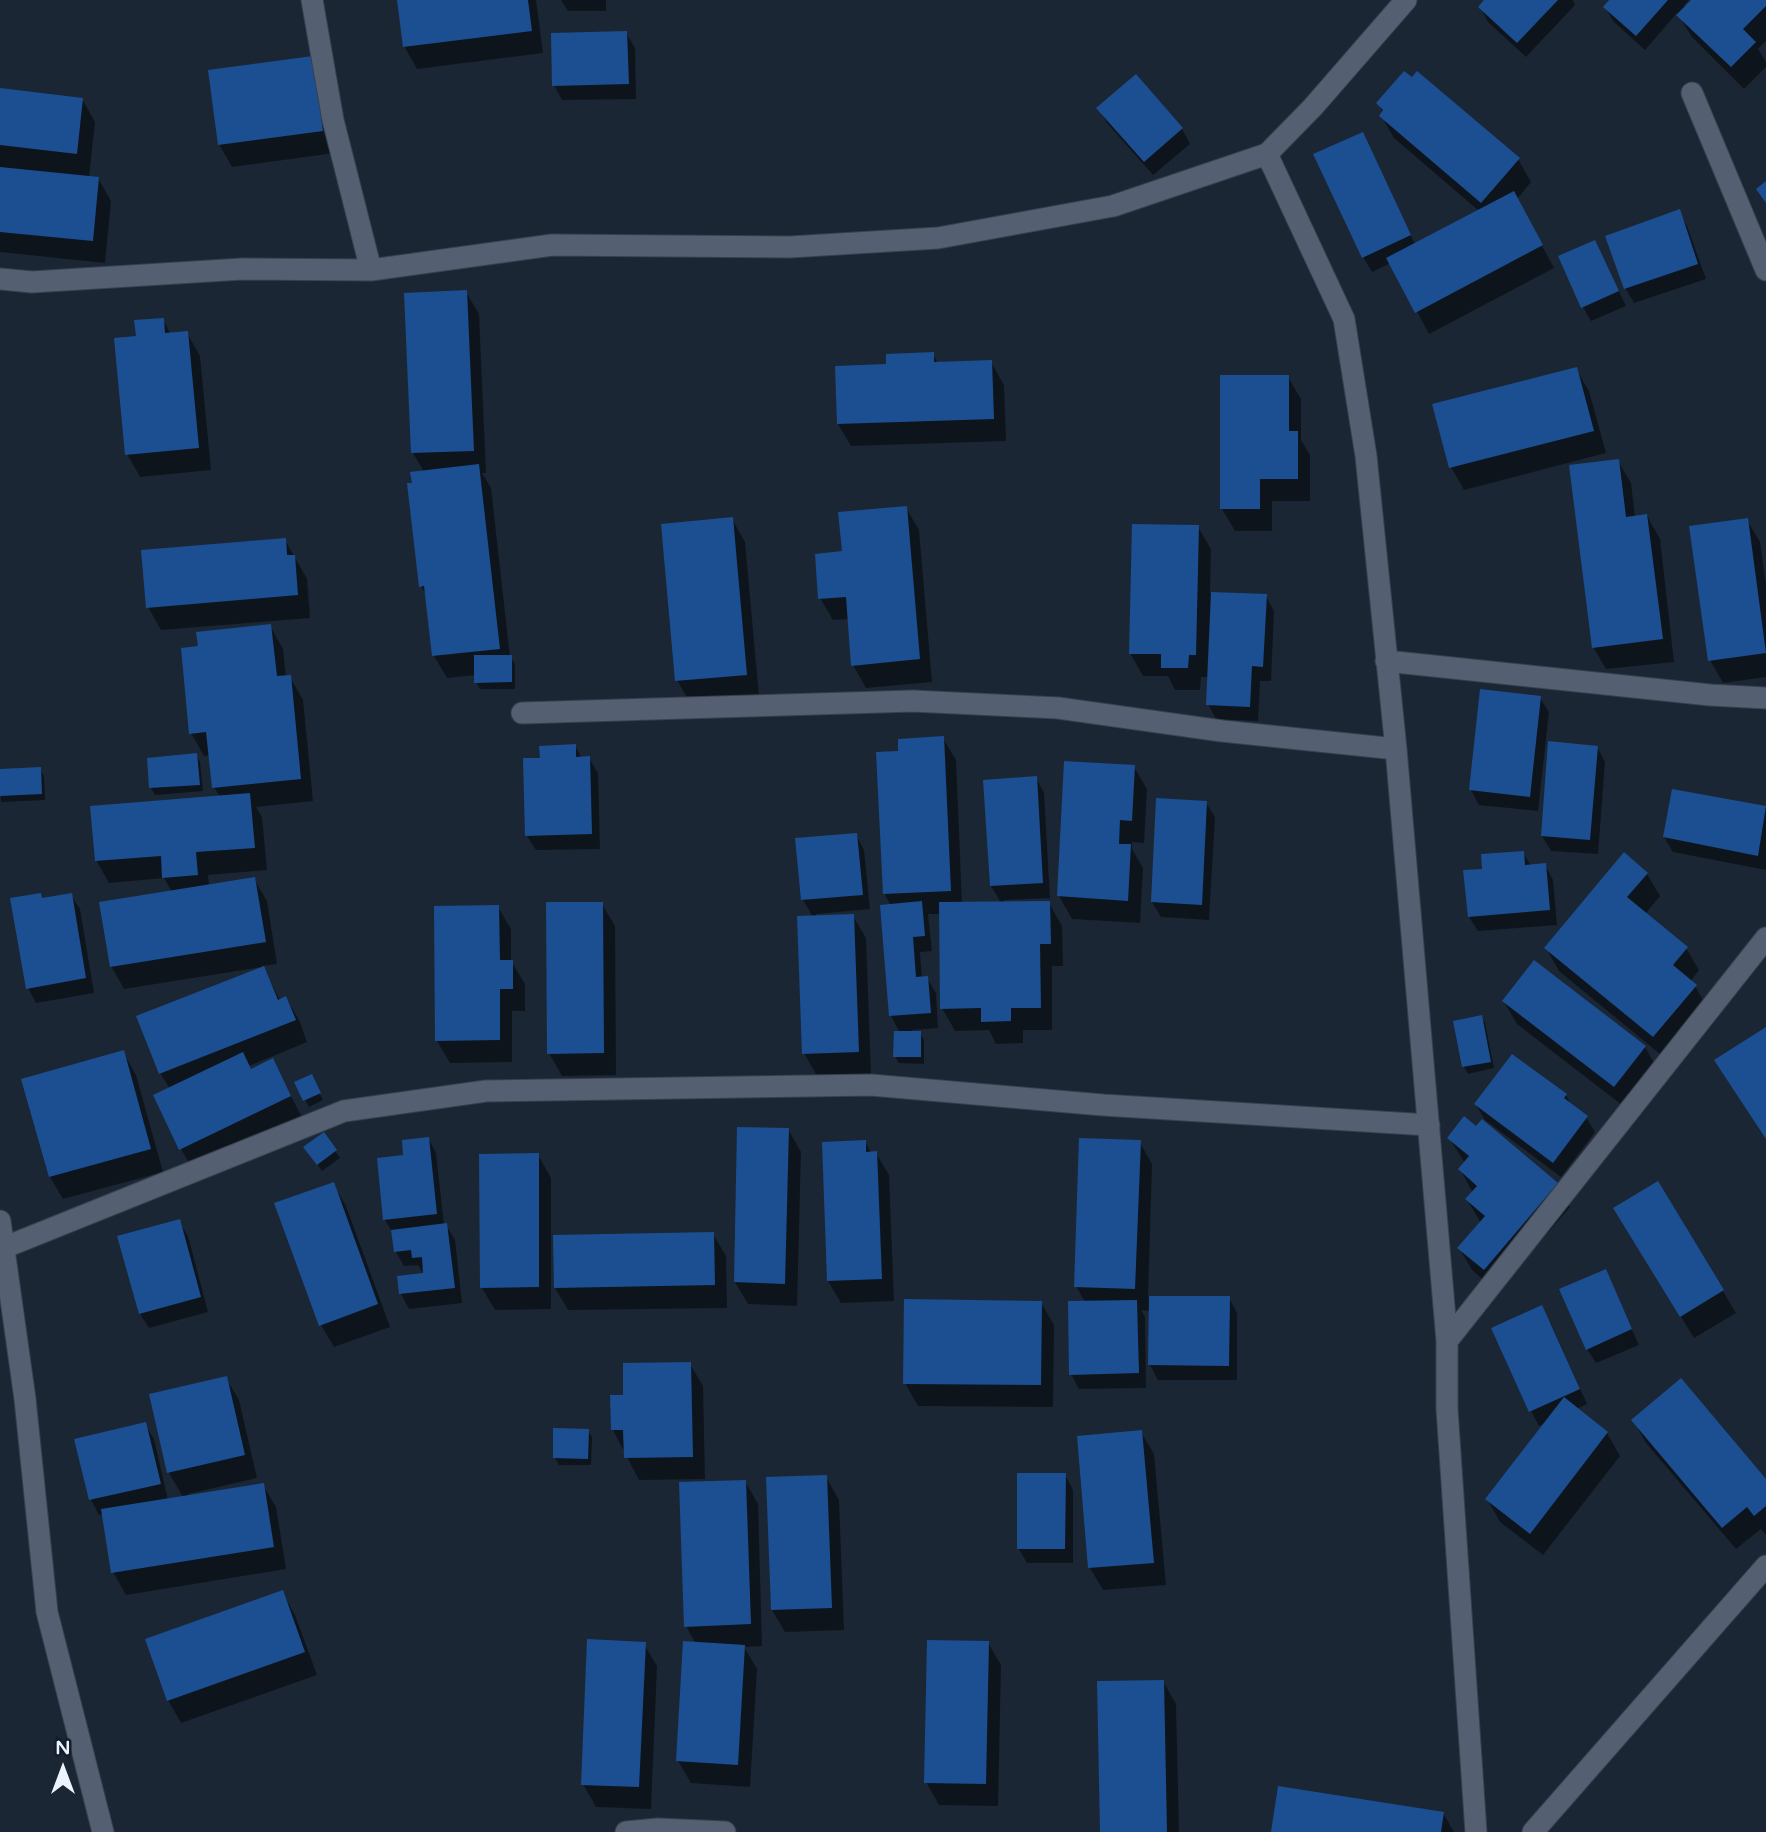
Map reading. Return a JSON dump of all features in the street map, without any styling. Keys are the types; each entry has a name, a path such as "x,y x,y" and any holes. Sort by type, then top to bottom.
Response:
{"street":[{"path":"313,0 333,120 371,270"},
{"path":"0,279 32,282 242,269 371,270 552,245 790,247 938,238 1113,206 1267,154 1314,107 1406,0"},
{"path":"1692,93 1766,270"},
{"path":"1267,154 1344,319 1366,456 1396,749 1447,1341 1447,1409 1476,1832"},
{"path":"1387,661 1710,695 1766,698"},
{"path":"522,713 927,702 1058,708 1222,731 1396,749"},
{"path":"1447,1341 1766,939"},
{"path":"3,1248 344,1111 486,1091 871,1085 1103,1105 1429,1125"},
{"path":"0,1221 25,1399 47,1612 103,1832"},
{"path":"1533,1832 1766,1566"},
{"path":"626,1832 658,1829 725,1832"}],"building":[{"path":"397,0 528,0 532,31 403,47"},
{"path":"1484,0 1558,0 1517,43 1478,7"},
{"path":"1609,0 1668,0 1636,36 1603,7"},
{"path":"1691,0 1766,0 1766,6 1743,29 1756,42 1731,67 1676,15"},
{"path":"627,31 629,84 552,86 551,33"},
{"path":"313,56 323,131 218,145 208,70"},
{"path":"1404,71 1412,77 1417,71 1520,158 1481,203 1379,116 1383,110 1376,103"},
{"path":"1136,74 1183,128 1144,162 1096,108"},
{"path":"0,88 83,98 77,154 0,145"},
{"path":"1363,132 1411,235 1362,258 1313,154"},
{"path":"0,167 99,177 93,241 0,232"},
{"path":"1766,181 1766,203 1756,189"},
{"path":"1514,191 1543,245 1415,313 1386,258"},
{"path":"1680,209 1698,264 1624,289 1605,236"},
{"path":"1595,240 1619,291 1581,308 1558,256"},
{"path":"467,290 474,451 411,453 404,293"},
{"path":"164,318 165,333 188,331 199,448 125,455 114,338 136,336 134,320"},
{"path":"934,352 934,362 992,360 994,419 837,424 835,366 886,364 886,354"},
{"path":"1577,367 1594,431 1449,468 1432,404"},
{"path":"1220,375 1289,375 1289,431 1298,431 1298,479 1260,479 1260,509 1220,509"},
{"path":"1619,459 1626,517 1647,514 1663,639 1592,648 1569,465"},
{"path":"479,464 500,649 432,656 424,586 419,587 407,483 412,483 410,472"},
{"path":"907,506 920,659 851,666 846,597 818,599 815,554 842,551 838,512"},
{"path":"733,517 747,675 675,681 661,524"},
{"path":"1748,518 1766,653 1708,661 1689,526"},
{"path":"1132,524 1199,525 1196,655 1189,655 1188,668 1161,668 1161,654 1129,654"},
{"path":"286,538 287,555 295,555 298,595 146,608 141,550"},
{"path":"1211,592 1267,594 1263,667 1252,666 1250,707 1206,705"},
{"path":"271,624 277,676 291,675 301,779 212,788 206,732 189,734 181,648 198,646 196,632"},
{"path":"474,655 512,655 512,682 474,683"},
{"path":"1480,689 1541,696 1530,797 1469,790"},
{"path":"944,736 951,891 883,894 876,752 898,751 898,739"},
{"path":"1548,741 1598,746 1590,840 1541,836"},
{"path":"576,744 576,757 590,756 592,834 525,836 523,758 540,758 539,746"},
{"path":"197,753 200,785 149,788 147,758"},
{"path":"1064,761 1135,765 1132,821 1120,820 1119,844 1131,844 1128,901 1057,896"},
{"path":"41,767 42,794 0,796 0,769"},
{"path":"1037,776 1043,883 990,886 983,780"},
{"path":"1672,789 1766,806 1758,856 1663,837"},
{"path":"250,793 255,848 196,852 198,875 162,878 161,856 95,861 90,806"},
{"path":"1156,798 1207,801 1202,905 1151,902"},
{"path":"857,833 863,895 801,900 795,838"},
{"path":"1524,851 1525,865 1546,863 1550,910 1468,917 1463,870 1482,869 1481,854"},
{"path":"1624,852 1648,873 1627,897 1688,947 1673,965 1697,985 1653,1037 1544,948"},
{"path":"255,877 266,942 110,967 99,902"},
{"path":"41,893 42,898 72,893 86,978 26,989 10,898"},
{"path":"922,901 925,936 913,937 916,977 928,976 931,1013 889,1016 880,905"},
{"path":"1050,901 1051,944 1040,944 1041,1008 1011,1008 1011,1021 981,1022 981,1008 940,1009 939,902"},
{"path":"546,902 603,902 604,1053 547,1054"},
{"path":"499,905 500,960 513,960 513,989 500,989 500,1040 435,1041 434,906"},
{"path":"854,914 859,1052 802,1054 797,916"},
{"path":"1534,960 1646,1046 1614,1087 1502,1001"},
{"path":"264,966 278,1000 286,996 296,1020 159,1074 136,1016"},
{"path":"1482,1015 1491,1062 1462,1067 1453,1021"},
{"path":"1766,1027 1766,1139 1714,1060"},
{"path":"894,1031 921,1031 921,1057 893,1057"},
{"path":"124,1050 151,1149 49,1177 21,1079"},
{"path":"243,1052 251,1069 273,1058 291,1096 179,1150 153,1095"},
{"path":"1512,1054 1567,1094 1564,1098 1588,1116 1553,1163 1474,1104"},
{"path":"312,1074 321,1093 303,1101 294,1082"},
{"path":"1464,1116 1476,1126 1482,1119 1558,1183 1484,1270 1457,1248 1485,1216 1465,1199 1477,1186 1458,1169 1469,1156 1447,1138"},
{"path":"737,1127 789,1128 785,1284 734,1282"},
{"path":"324,1132 337,1150 317,1165 303,1147"},
{"path":"429,1137 437,1214 383,1220 377,1158 403,1155 402,1140"},
{"path":"1079,1138 1141,1140 1135,1289 1074,1287"},
{"path":"866,1140 866,1152 877,1151 882,1279 827,1281 822,1142"},
{"path":"539,1153 539,1287 480,1288 479,1154"},
{"path":"1658,1181 1724,1290 1680,1317 1613,1208"},
{"path":"334,1182 378,1304 319,1326 274,1203"},
{"path":"180,1219 201,1297 139,1314 117,1236"},
{"path":"447,1223 455,1288 399,1294 397,1276 423,1273 422,1257 412,1258 411,1250 394,1252 391,1230"},
{"path":"714,1232 715,1285 554,1288 553,1235"},
{"path":"1606,1269 1632,1329 1586,1350 1559,1289"},
{"path":"1149,1296 1230,1296 1229,1366 1148,1365"},
{"path":"904,1299 1042,1301 1041,1385 903,1384"},
{"path":"1137,1300 1139,1373 1069,1375 1068,1301"},
{"path":"1542,1305 1580,1389 1529,1412 1491,1328"},
{"path":"691,1362 693,1457 624,1458 623,1430 611,1430 610,1395 623,1395 623,1363"},
{"path":"227,1376 245,1455 167,1473 149,1394"},
{"path":"1681,1378 1766,1479 1766,1506 1754,1516 1747,1507 1722,1528 1631,1420"},
{"path":"1564,1397 1608,1432 1530,1534 1485,1499"},
{"path":"146,1422 161,1484 89,1500 74,1439"},
{"path":"553,1428 589,1429 588,1459 553,1458"},
{"path":"1142,1430 1154,1563 1088,1568 1077,1436"},
{"path":"1017,1473 1066,1473 1065,1549 1017,1549"},
{"path":"827,1475 832,1608 771,1610 766,1477"},
{"path":"746,1480 751,1624 684,1627 679,1482"},
{"path":"264,1483 274,1547 111,1573 101,1509"},
{"path":"283,1590 305,1652 167,1701 145,1639"},
{"path":"587,1639 646,1642 639,1787 581,1785"},
{"path":"927,1640 989,1641 986,1784 924,1783"},
{"path":"683,1641 745,1645 738,1765 676,1761"},
{"path":"1164,1680 1167,1832 1100,1832 1097,1681"},
{"path":"1278,1786 1444,1812 1441,1832 1271,1832"}]}
